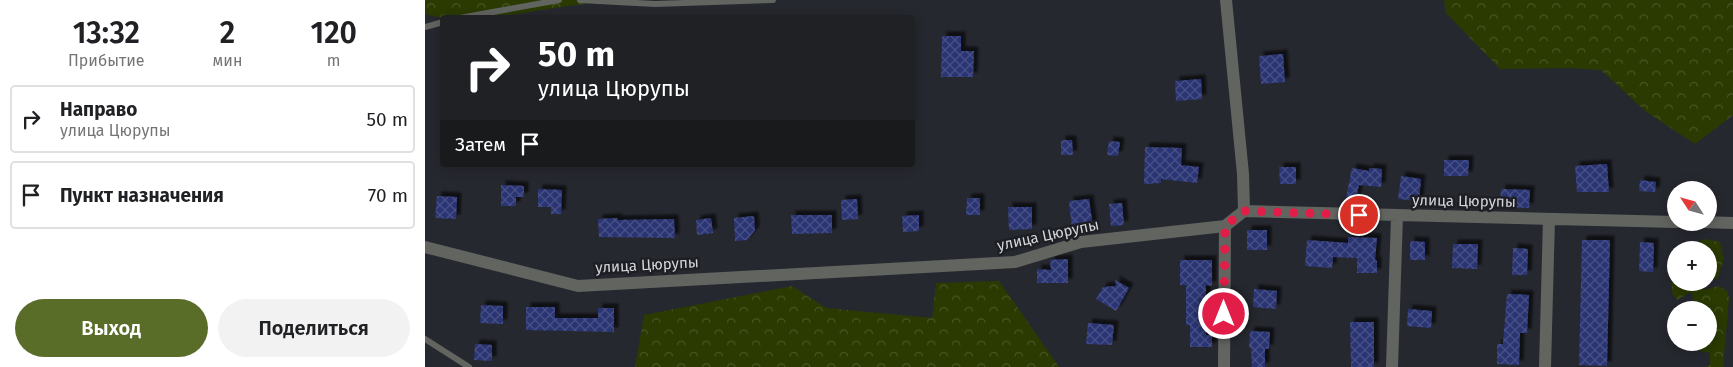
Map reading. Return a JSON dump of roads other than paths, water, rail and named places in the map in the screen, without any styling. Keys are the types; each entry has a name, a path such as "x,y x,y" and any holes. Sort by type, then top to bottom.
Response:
{"street":[{"path":"1224,367 1225,226 1244,211 1243,174 1226,0"},
{"name":"улица Цюрупы","path":"1244,211 1667,222"},
{"path":"1392,367 1397,216"},
{"path":"1545,367 1549,219"},
{"path":"1717,222 1733,223"},
{"name":"улица Цюрупы","path":"425,247 578,286 1015,262 1081,242 1225,226"}],"lane":[{"path":"476,15 559,0"},
{"path":"580,0 655,4 773,0"},
{"path":"425,27 440,23"},
{"path":"425,339 469,367"}]}
